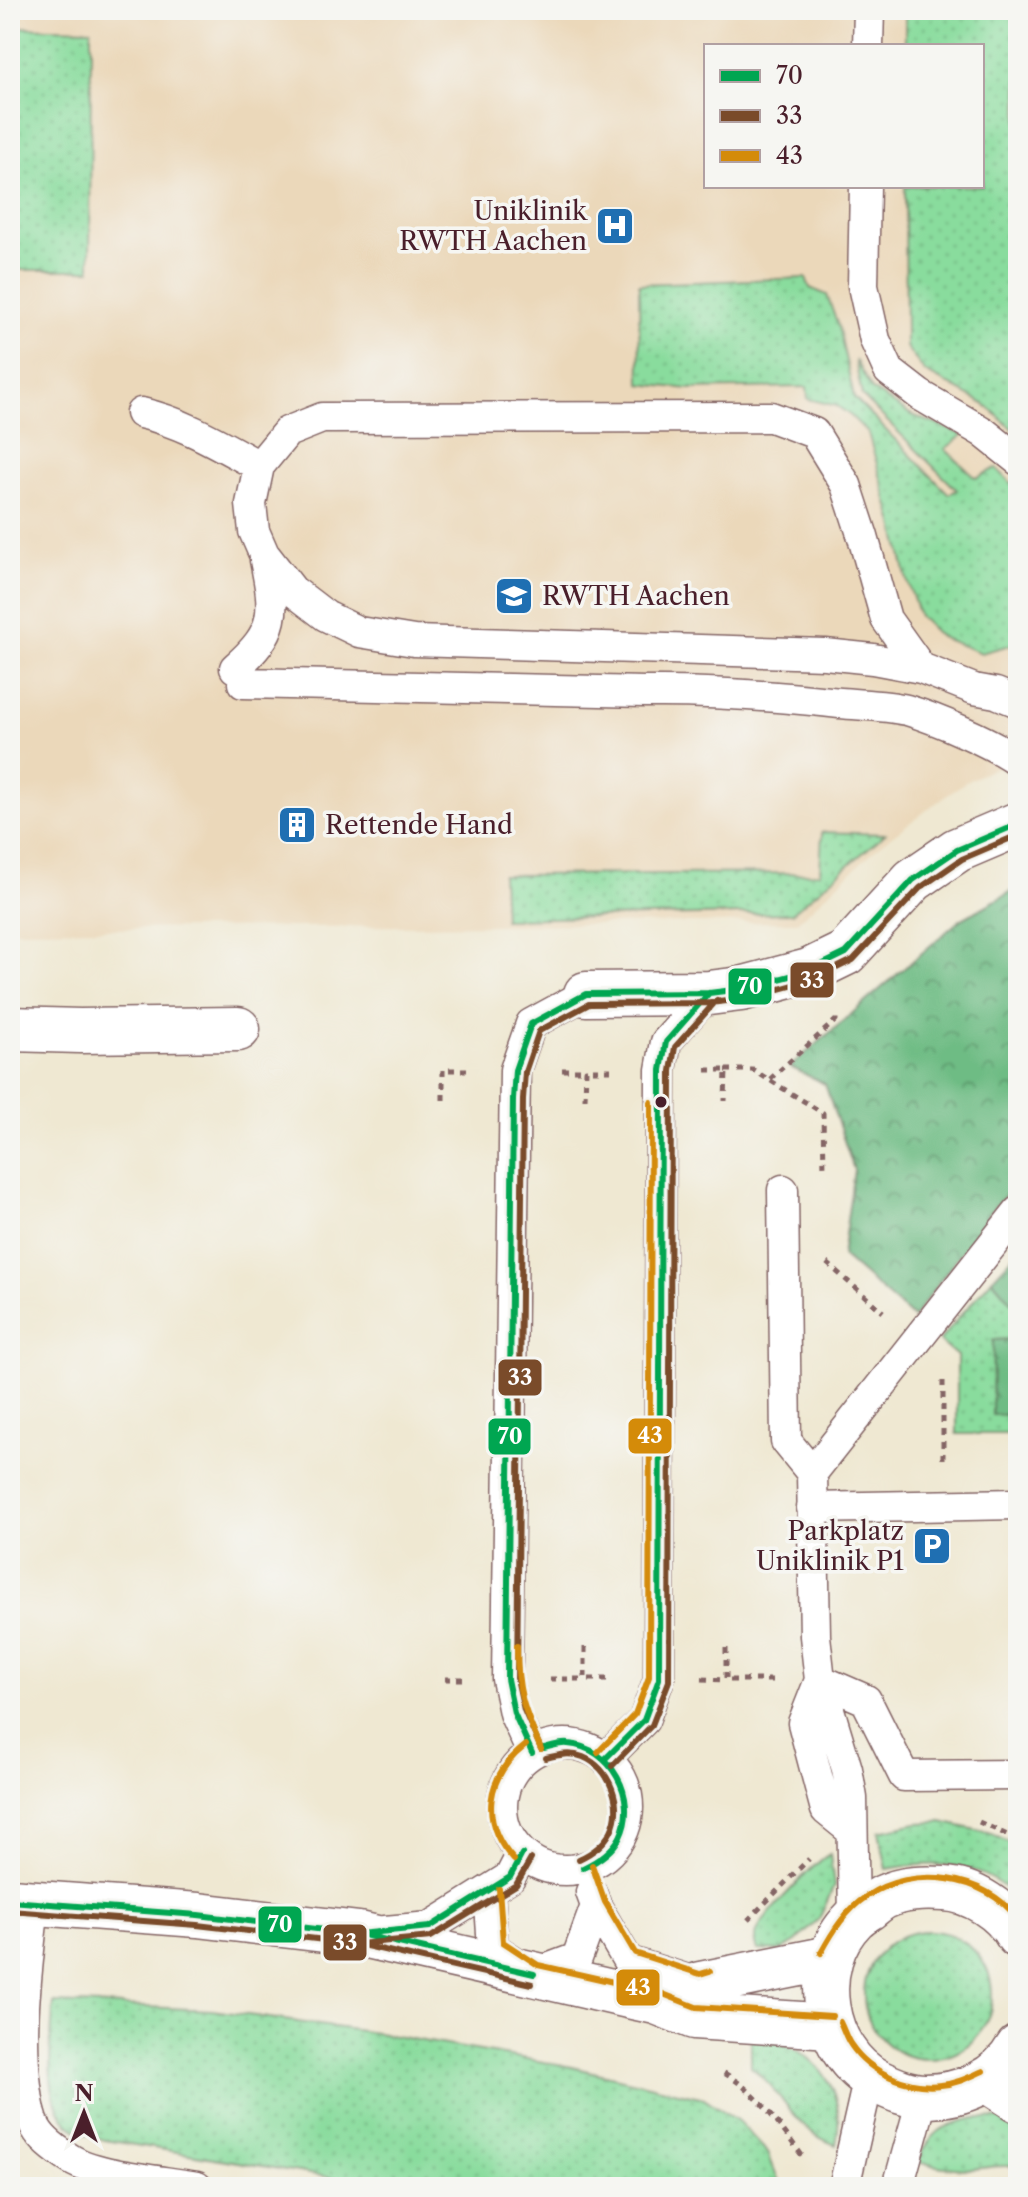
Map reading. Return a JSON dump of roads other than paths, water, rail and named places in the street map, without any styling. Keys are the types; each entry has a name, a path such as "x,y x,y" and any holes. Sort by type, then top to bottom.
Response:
{"street":[{"path":"586,994 709,993 741,989 809,971 846,953 913,880 957,850 1018,824"},
{"path":"10,1029 238,1029"},
{"path":"1018,1936 1012,1926 986,1902 952,1889 917,1887 882,1898 854,1919 830,1958 825,1992 831,2026 846,2055 869,2077 894,2090 923,2096 1002,2090 1018,2047"},
{"path":"22,1902 198,1915 359,1934 656,2002 694,2017 831,2026"},
{"path":"656,2002 700,1984 830,1958"}],"lane":[{"path":"868,44 869,10"},
{"path":"865,188 863,286 875,340 889,371 920,395 983,432 1018,460"},
{"path":"141,413 158,416 259,466"},
{"path":"921,668 886,619 846,485 814,433 771,417 322,418 287,432 259,466 251,504 254,531 264,554 272,609 267,632 239,676 691,692 903,709 943,724 1018,761"},
{"path":"264,554 292,590 326,616 359,632 414,641 825,654 873,659 921,668 1018,702"},
{"path":"605,1759 644,1720 659,1679 661,1070 666,1042 709,993"},
{"path":"532,1753 514,1713 507,1679 515,1070 531,1024 586,994"},
{"path":"783,1190 786,1441 812,1473"},
{"path":"854,1919 852,1798 847,1769 820,1680 815,1636 812,1473 1018,1212"},
{"path":"812,1508 1018,1504"},
{"path":"820,1680 866,1700 904,1776 1018,1775"},
{"path":"569,1744 588,1749 605,1759 620,1776 627,1797 627,1820 618,1840 604,1857 583,1868 561,1870 540,1866 522,1854 509,1839 503,1821 502,1801 506,1782 517,1766 532,1753 550,1746 569,1744"},
{"path":"359,1934 430,1927 510,1877 522,1854"},
{"path":"583,1868 596,1906 628,1961 700,1984"},
{"path":"489,1890 493,1948 534,1974 577,1958 596,1906"},
{"path":"22,1902 22,2056 30,2114 37,2130 47,2142 74,2161 101,2171 197,2187"},
{"path":"844,2187 869,2077"},
{"path":"898,2187 923,2096"}],"place":[{"name":"Uniklinik RWTH Aachen","path":"615,226"},
{"name":"RWTH Aachen","path":"514,596"},
{"name":"Rettende Hand","path":"297,825"},
{"name":"Parkplatz Uniklinik P1","path":"932,1546"}]}
